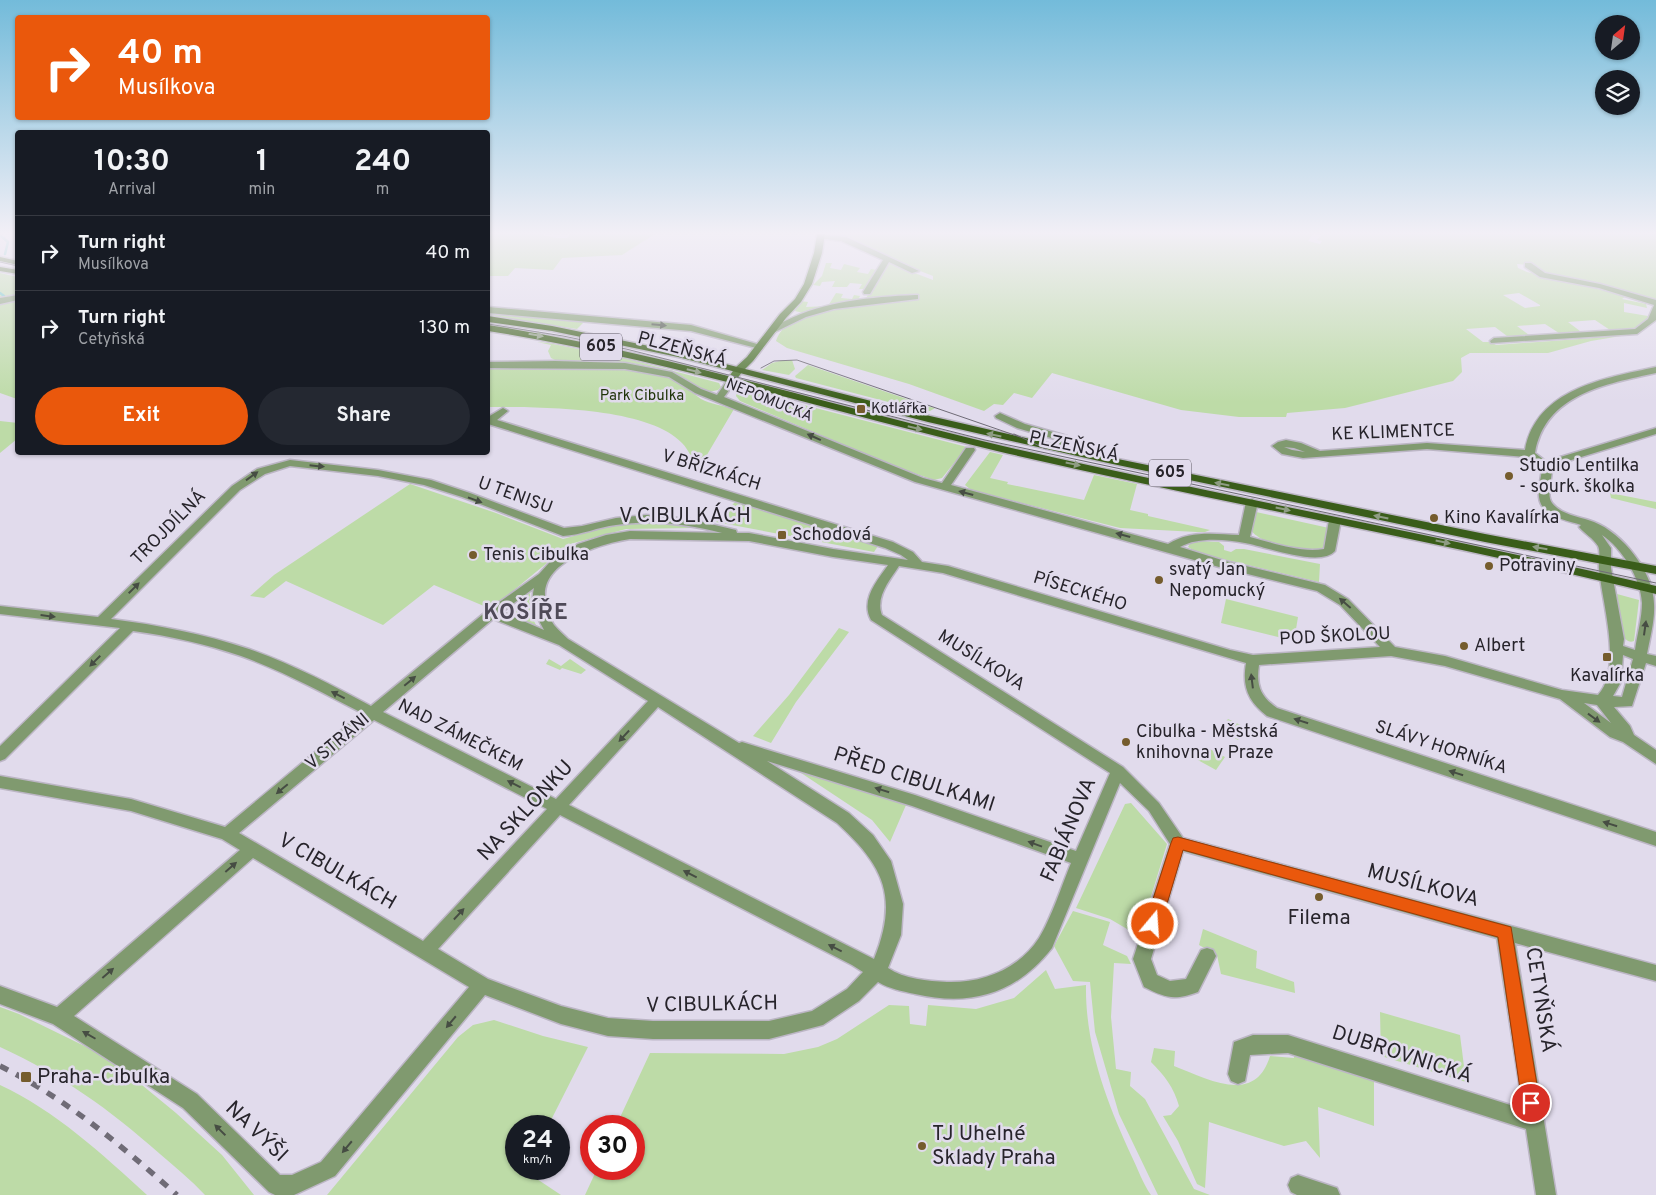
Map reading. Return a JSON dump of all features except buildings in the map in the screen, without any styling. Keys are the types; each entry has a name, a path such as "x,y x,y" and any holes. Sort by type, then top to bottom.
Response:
{"main road":[{"name":"PLZEŇSKÁ","path":"490,319 578,333 738,370 988,434 1471,535 1656,570"},
{"name":"PLZEŇSKÁ","path":"490,328 602,348 958,439 1651,589"}],"street":[{"path":"719,398 738,370 760,346 804,290"},
{"path":"1494,342 1637,331 1652,320 1656,305 1611,290"},
{"path":"772,330 799,317 822,310 860,303 915,297"},
{"path":"0,301 15,298"},
{"path":"490,310 690,328 760,346"},
{"name":"NEPOMUCKÁ","path":"490,365 625,366 672,375 698,391 897,472 944,487 1223,564 1290,579 1326,591 1344,602 1391,651"},
{"path":"1547,468 1530,454 1537,429 1543,419 1559,404 1580,392 1608,382 1656,370"},
{"name":"V BŘÍZKÁCH","path":"490,420 503,411"},
{"path":"1000,416 1021,426 1063,438 1066,450"},
{"name":"V BŘÍZKÁCH","path":"490,422 889,545 915,558 917,565"},
{"path":"1547,468 1561,460 1656,431"},
{"name":"KE KLIMENTCE","path":"1317,453 1426,446 1530,454"},
{"path":"944,487 970,450"},
{"name":"U TENISU","path":"268,467 290,463 408,478 440,487 563,532 572,532 607,522 634,518 663,518 707,525 749,537"},
{"name":"TROJDÍLNÁ","path":"100,622 236,488 254,473 268,467"},
{"path":"1547,468 1544,488 1545,503 1558,514 1588,529 1596,535 1605,548 1607,578 1617,649 1612,690 1601,701"},
{"path":"1244,539 1252,502"},
{"path":"1558,514 1605,532 1618,543 1651,589 1641,656 1634,686 1624,711 1626,734"},
{"path":"1170,548 1177,542 1190,538 1244,539 1310,554 1324,554 1329,551 1331,546 1336,520"},
{"name":"V CIBULKÁCH","path":"0,782 131,805 227,834 426,950 482,985 561,1015 608,1027 653,1030 769,1030 816,1019 853,995 878,970 892,935 895,904 885,866 867,840 844,818 732,746 563,642 549,627 542,614 538,596 543,577 565,557 582,547 606,539 630,535 749,537 895,563"},
{"name":"PÍSECKÉHO","path":"895,563 944,569 1193,644 1254,660"},
{"name":"MUSÍLKOVA","path":"895,563 874,598 873,611 881,621 1118,771"},
{"name":"V STRÁNI","path":"227,834 492,613 543,577"},
{"name":"NAD ZÁMEČKEM","path":"0,610 130,626 193,638 246,653 294,672 878,970"},
{"path":"492,613 563,642"},
{"path":"0,755 130,626"},
{"path":"1617,649 1656,661"},
{"name":"POD ŠKOLOU","path":"1254,660 1391,651 1445,662 1562,695 1601,701"},
{"name":"SLÁVY HORNÍKA","path":"1254,660 1250,679 1257,701 1272,712 1656,839"},
{"name":"POD ŠKOLOU","path":"1562,695 1615,733 1626,734"},
{"name":"NA SKLONKU","path":"426,950 657,700"},
{"path":"1601,701 1627,702"},
{"path":"1601,701 1626,734 1656,758"},
{"name":"PŘED CIBULKAMI","path":"732,746 761,753 915,801 1081,860"},
{"name":"FABIÁNOVA","path":"878,970 892,981 933,990 967,991 994,984 1015,973 1032,960 1046,942 1118,771 1154,807 1178,843"},
{"path":"1178,843 1142,959 1150,981 1169,990 1192,986 1207,956"},
{"name":"MUSÍLKOVA","path":"1178,843 1656,973"},
{"path":"59,1018 252,848"},
{"name":"CETYŇSKÁ","path":"1505,932 1546,1195"},
{"name":"NA VÝŠI","path":"0,995 59,1018 112,1049 190,1101 276,1185 293,1185 328,1168 482,985"},
{"name":"DUBROVNICKÁ","path":"1238,1074 1241,1049 1253,1044 1288,1044 1534,1122"},
{"path":"1298,1185 1330,1195"}],"green space":[{"path":"0,290 15,290 15,295 0,299"},
{"path":"871,290 1600,290 1626,296 1622,299 1646,304 1647,308 1624,303 1624,312 1648,316 1648,319 1637,328 1613,332 1595,320 1568,322 1584,334 1562,335 1545,324 1517,326 1533,338 1511,339 1495,327 1466,329 1483,342 1491,342 1496,345 1621,336 1591,341 1548,353 1470,353 1461,358 1462,372 1453,381 1345,408 1287,413 1286,417 1239,417 1181,410 1052,373 1032,398 1014,393 1003,405 994,404 984,411 909,384 787,348 776,341 785,328 797,320 811,315 845,306 910,296 866,298","holes":["1519,293 1540,306 1525,308 1503,295"]},
{"path":"1620,290 1656,290 1656,301"},
{"path":"836,293 843,294 841,298 852,299 854,295 860,296 857,302 803,313 795,311 800,301 808,302 806,307 828,306"},
{"path":"15,299 15,398 0,393 0,303"},
{"path":"490,312 581,320 583,323 577,329 490,315"},
{"path":"537,342 624,358 719,383 721,387 718,390 709,392 682,377 664,370 605,361 607,358 583,356 582,361 555,360 551,358 548,351 551,345"},
{"path":"792,360 795,369 789,375 762,370 772,363"},
{"path":"808,365 935,408 930,411 923,411 796,378 795,376"},
{"name":"Park Cibulka","path":"490,368 626,368 641,370 678,382 705,401 734,409 698,470 682,443 666,431 644,422 618,415 590,411 534,407 490,407"},
{"path":"742,389 967,447 942,478 934,480 894,466 740,401 736,396 737,391"},
{"path":"0,421 15,423 15,441 0,453"},
{"path":"990,452 1003,455 990,478 1008,482 1007,484 1084,500 1094,475 1137,484 1130,510 1210,530 1197,532 1120,528 971,490 965,485"},
{"path":"410,484 496,513 563,539 607,527 636,523 693,526 692,528 626,529 570,544 491,609 434,585 383,625 286,581 264,598 250,596 274,575"},
{"path":"1610,493 1656,502 1656,509 1611,498"},
{"path":"736,501 878,546 874,552 716,522"},
{"path":"1256,512 1329,528 1326,547 1310,550 1299,549 1275,544 1257,536 1252,531"},
{"path":"1196,541 1219,542 1224,546 1224,550 1231,552 1236,549 1244,549 1320,564 1319,582 1198,553 1188,547 1190,543"},
{"path":"530,593 531,615 537,627 505,615"},
{"path":"1617,594 1639,600 1634,641 1629,641 1624,637"},
{"path":"1226,599 1298,617 1294,641 1221,623"},
{"path":"839,628 849,632 796,702 771,743 753,736 789,695"},
{"path":"549,659 561,666 570,659 586,670 581,674 562,668 560,670 546,664"},
{"path":"1228,719 1247,728 1238,740 1219,730"},
{"path":"1206,747 1225,757 1216,770 1196,759"},
{"path":"789,765 906,805 890,842 872,820"},
{"path":"1131,803 1167,844 1139,936 1110,919 1076,908 1125,804"},
{"path":"1073,911 1110,922 1103,945 1127,956 1131,964 1114,963 1111,1017 1116,1069 1131,1072 1130,1086 1145,1099 1194,1189 1210,1195 1158,1195 1119,1114 1095,1032 1090,982 1073,981 1054,946"},
{"path":"1203,929 1257,951 1256,968 1294,982 1295,993 1221,974 1217,955 1199,945"},
{"path":"1046,970 1055,989 1086,985 1089,1030 1099,1074 1123,1137 1151,1195 585,1195 592,1180 645,1180 645,1115 621,1115 650,1053 784,1054 818,1047 837,1039 889,1005 909,1006 910,1024 926,1026 928,1005 976,1009 1014,998"},
{"path":"0,1007 19,1014 109,1058 176,1113 222,1155 254,1195 205,1195 141,1137 84,1094 44,1069 0,1047"},
{"path":"1380,1012 1460,1035 1466,1082 1381,1056"},
{"path":"494,1020 543,1036 588,1047 554,1115 505,1115 505,1180 538,1180 561,1195 327,1195 458,1037 473,1025"},
{"path":"1154,1048 1175,1051 1174,1066 1215,1082 1229,1085 1242,1085 1253,1080 1263,1071 1270,1056 1294,1058 1294,1051 1374,1076 1374,1126 1318,1107 1320,1158 1306,1141 1284,1146 1209,1122 1205,1188 1197,1184 1178,1141 1163,1116 1171,1115 1179,1106 1168,1082 1151,1062"},
{"path":"0,1085 40,1107 78,1134 147,1195 0,1195"}],"waterway":[{"path":"0,293 4,296"}],"tram line":[{"path":"490,324 563,336 626,349 985,440 1656,583"},
{"path":"761,368 774,361 797,360 1020,437"},
{"path":"1014,434 1046,449"}],"railway":[{"path":"0,1066 48,1093 93,1124 177,1195"}],"place":[{"name":"Kotlářka","path":"861,409"},
{"name":"Studio Lentilka - sourk. školka","path":"1509,476"},
{"name":"Kino Kavalírka","path":"1434,518"},
{"name":"Schodová","path":"782,535"},
{"name":"Tenis Cibulka","path":"473,555"},
{"name":"Potraviny","path":"1489,566"},
{"name":"svatý Jan Nepomucký","path":"1159,580"},
{"name":"Albert","path":"1464,646"},
{"name":"Kavalírka","path":"1607,657"},
{"name":"Cibulka - Městská knihovna v Praze","path":"1126,742"},
{"name":"Filema","path":"1319,897"},
{"name":"Praha-Cibulka","path":"26,1077"},
{"name":"TJ Uhelné Sklady Praha","path":"922,1146"}],"district":[{"name":"KOŠÍŘE","path":"526,613"}],"route":[{"path":"1153,924 1178,843 1505,932 1531,1103"}]}
